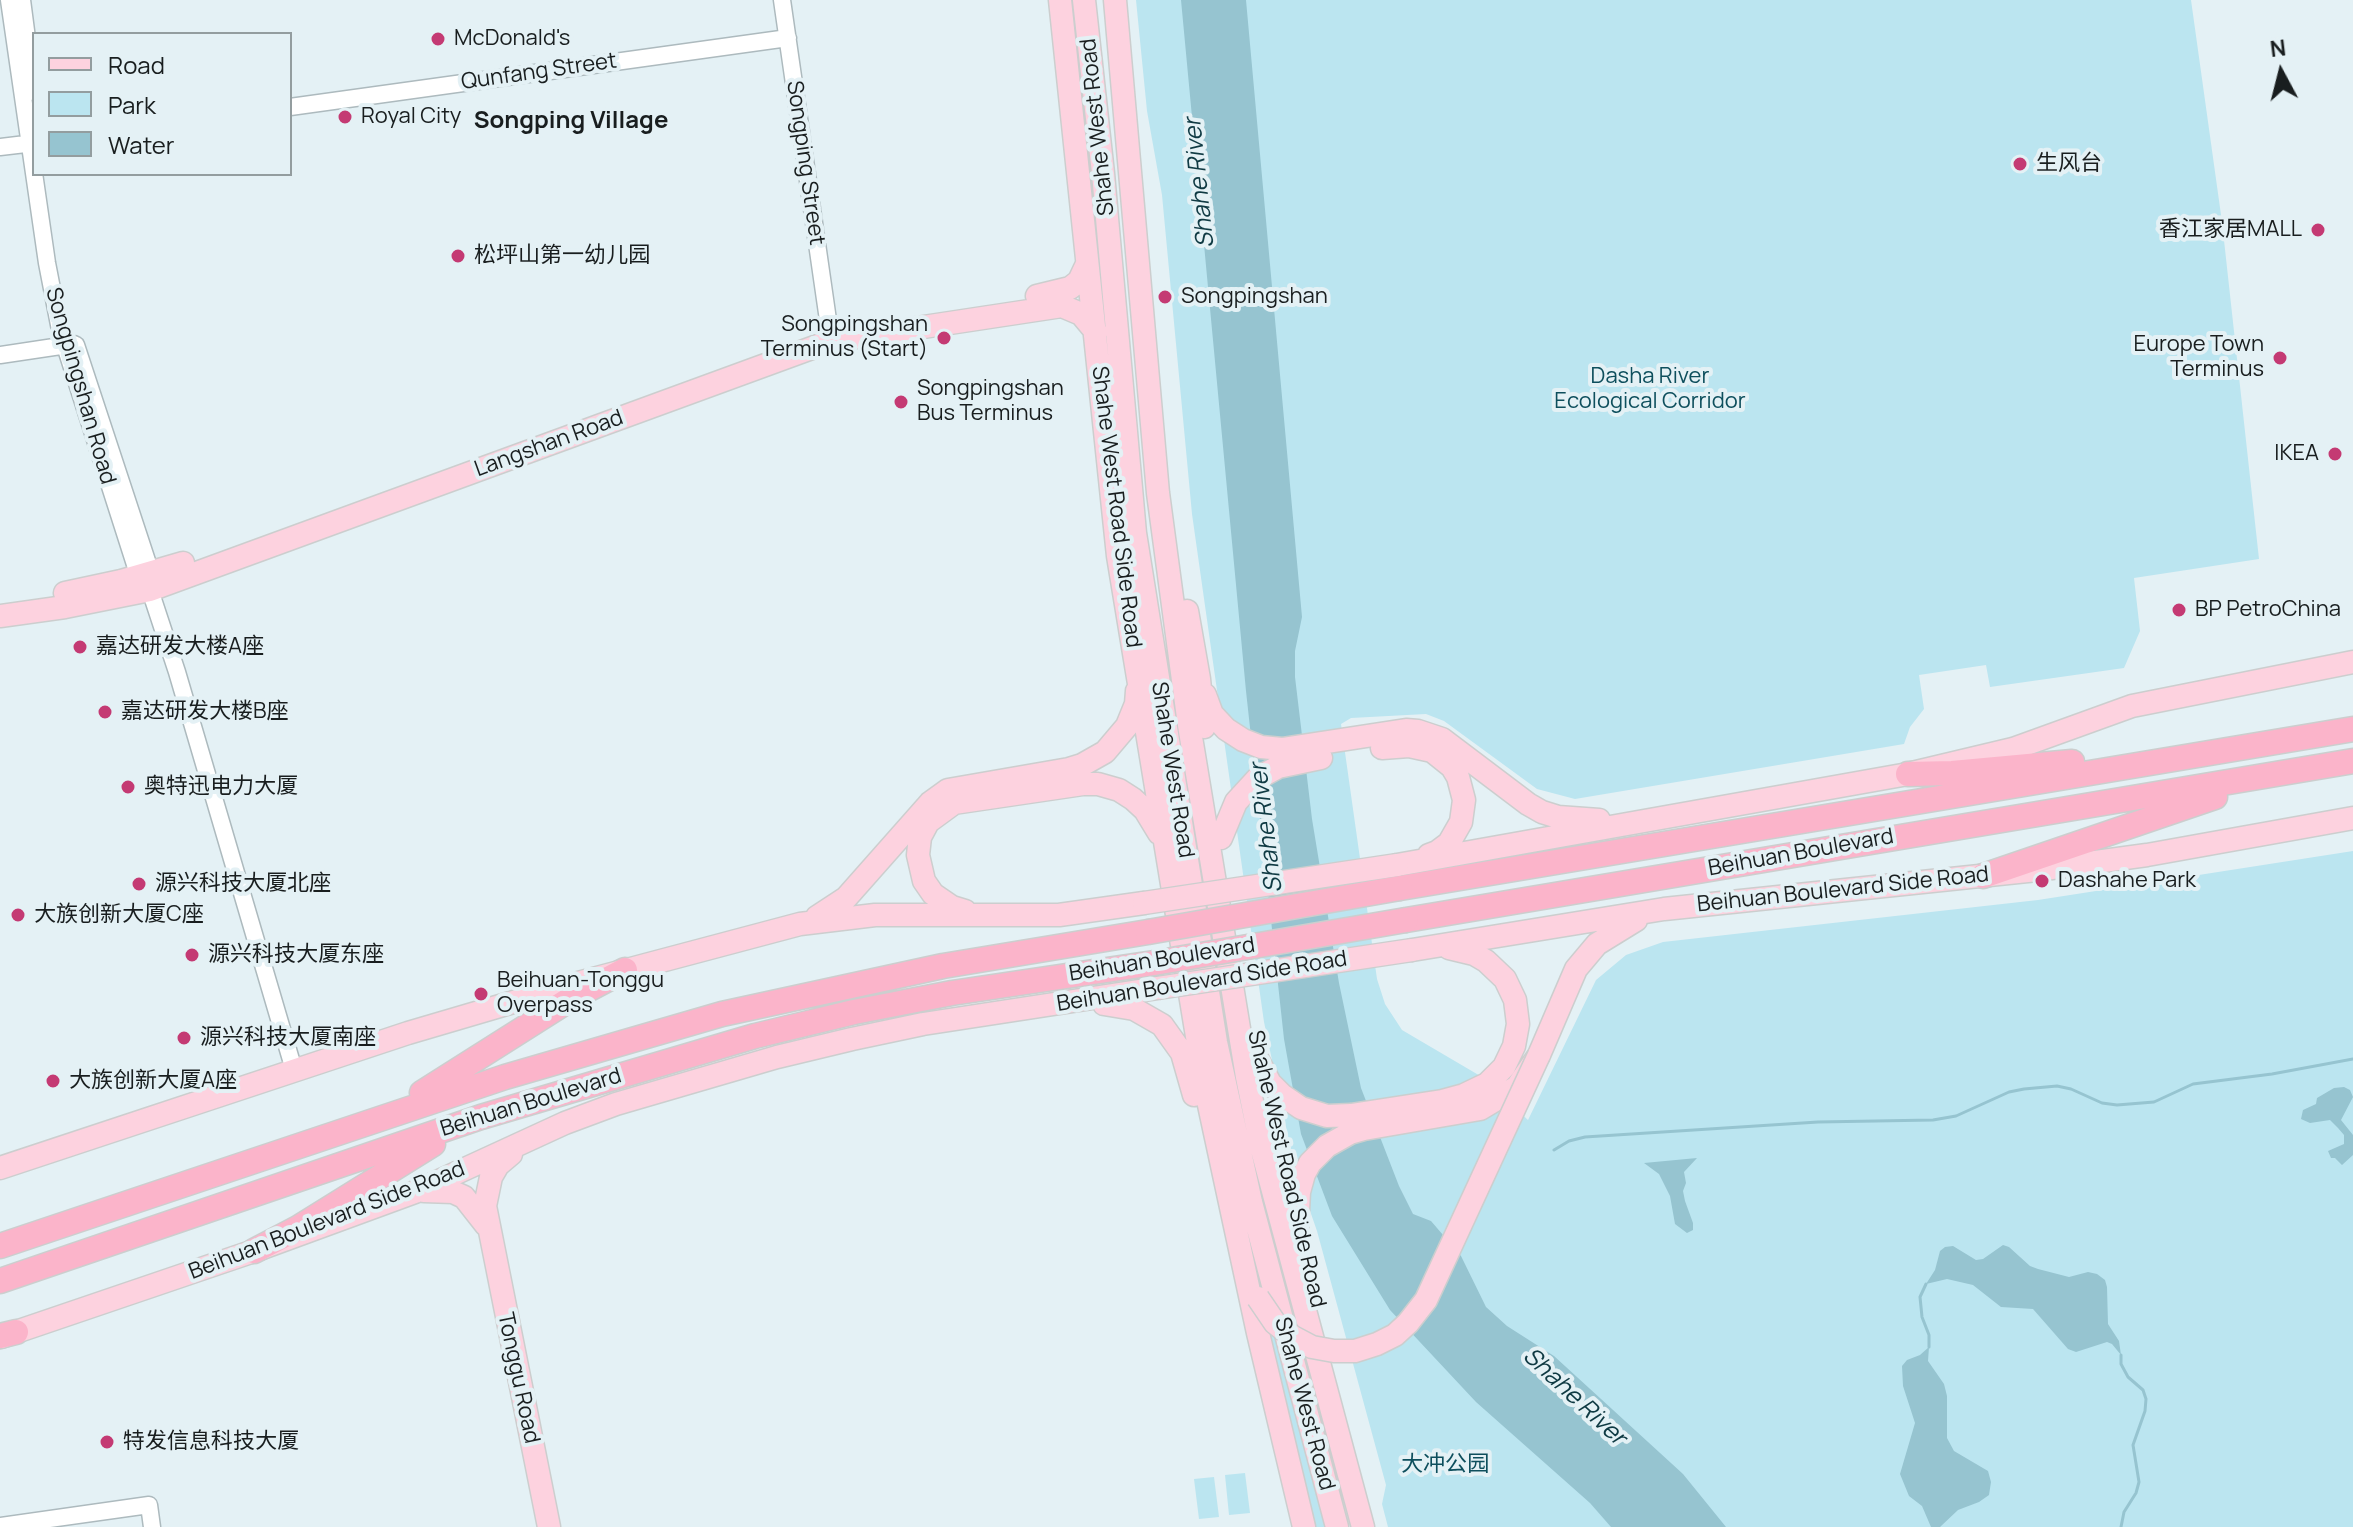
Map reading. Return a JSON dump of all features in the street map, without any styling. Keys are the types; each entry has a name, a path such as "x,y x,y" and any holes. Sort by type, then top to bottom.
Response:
{"highway":[{"name":"Beihuan Boulevard","path":"0,1246 505,1077 722,1014 914,971 1148,932 1399,876 2353,729"},
{"path":"1908,774 1952,773 2238,748"},
{"name":"Beihuan Boulevard","path":"0,1281 481,1117 666,1061 854,1012 952,993 1154,963 2353,761"},
{"path":"1983,876 2202,801 2313,768"},
{"path":"340,1131 432,1088 572,998 625,970"},
{"path":"254,1251 298,1228 388,1170 481,1117"}],"main road":[{"name":"Shahe West Road Side Road","path":"1060,0 1115,533 1206,1091 1304,1527"},
{"path":"1106,0 1112,70 1125,113"},
{"name":"Shahe West Road","path":"1115,0 1158,493 1185,699 1247,1077 1273,1194 1363,1527"},
{"path":"1076,163 1086,10"},
{"name":"Shahe West Road","path":"1086,10 1108,217 1131,491 1151,639 1223,1079 1251,1202 1337,1527"},
{"name":"Langshan Road","path":"0,616 94,602 199,558 829,327 886,316 1056,294 1075,285 1087,264"},
{"name":"Langshan Road","path":"0,601 146,580 831,341 1062,306 1081,314 1096,332"},
{"path":"1098,364 1131,491"},
{"name":"Shahe West Road Side Road","path":"1158,493 1180,577 1199,679 1221,838 1259,1062 1325,1339 1335,1421"},
{"path":"0,1168 408,1033 625,970 800,924 875,915 1059,915 1399,876 1648,821 1908,774 2013,749 2132,706 2353,662"},
{"path":"1070,777 1082,765 1105,752 1121,734 1136,704 1138,674"},
{"path":"1199,679 1212,714 1226,729 1243,740 1271,749 1396,739 1441,757 1458,777 1464,800 1461,822 1449,843 1399,876"},
{"path":"1221,838 1230,811 1253,782 1278,767 1418,731 1442,739 1542,812 1572,819 1648,821"},
{"path":"800,924 834,908 846,898 930,803 948,790 962,794 1070,777 1104,785 1133,799 1150,817 1167,849"},
{"path":"962,794 928,822 918,846 919,864 928,887 939,899 952,907 989,916"},
{"name":"Beihuan Boulevard Side Road","path":"5,1335 254,1251 415,1192 531,1138 616,1104 777,1057 923,1024 1664,909 1983,876 2147,855 2353,818"},
{"path":"1241,1245 1258,1298 1281,1329 1312,1347 1355,1351 1395,1335 1426,1300 1569,984 1585,956 1625,924 1664,909"},
{"path":"1259,1062 1270,1083 1287,1100 1310,1112 1327,1116 1351,1115 1464,1095 1487,1084 1509,1058 1517,1036 1517,1013 1511,989 1495,969 1474,954 1459,950 1412,950"},
{"path":"1074,1002 1134,1009 1162,1025 1182,1053 1213,1181 1258,1333"},
{"path":"1297,1230 1300,1186 1310,1163 1339,1139 1364,1129 1480,1109 1517,1087 1539,1055"},
{"path":"488,1228 485,1206 491,1177 498,1165 531,1138"},
{"path":"415,1192 438,1191 464,1197 488,1228"},
{"name":"Tonggu Road","path":"488,1228 549,1527"}],"street":[{"name":"Songpingshan Road","path":"9,0 32,143"},
{"path":"22,0 32,77"},
{"name":"Songping Street","path":"782,0 829,327"},
{"name":"Qunfang Street","path":"292,107 788,38"},
{"path":"0,147 32,143"},
{"name":"Songpingshan Road","path":"36,176 52,296 177,672 294,1070"},
{"name":"Songpingshan Road","path":"45,176 70,345"},
{"path":"0,355 70,345"},
{"path":"0,1526 149,1505 152,1527"}],"green space":[{"name":"Dasha River Ecological Corridor","path":"1136,0 2191,0 2222,222 2259,559 2134,578 2140,631 2124,668 1990,687 1986,665 1919,675 1924,709 1910,727 1904,744 1575,799 1537,789 1444,721 1426,714 1351,718 1341,724 1377,979 1385,1004 1402,1030 1482,1077 1528,1120 1596,980 1626,955 1663,942 2038,900 2353,851 2353,1527 1388,1527 1382,1504 1386,1485 1317,1231 1294,1165 1264,1022 1192,514 1162,195 1147,111"},
{"path":"1264,1321 1276,1335 1327,1527 1311,1527"},
{"path":"1245,1473 1250,1513 1229,1515 1225,1475"},
{"path":"1214,1477 1219,1517 1199,1519 1194,1479"}],"water":[{"name":"Shahe River","path":"1181,0 1246,0 1302,617 1295,651 1295,677 1312,819 1339,983 1361,1088 1413,1214 1431,1221 1461,1256 1486,1307 1507,1326 1554,1356 1683,1474 1726,1527 1611,1527 1590,1503 1476,1402 1390,1310 1332,1216 1301,1134 1284,1039 1246,691"},
{"path":"2334,1088 2350,1090 2353,1097 2341,1120 2353,1135 2353,1155 2342,1165 2331,1158 2328,1151 2344,1144 2344,1135 2338,1128 2330,1120 2310,1123 2301,1119 2303,1110 2316,1104 2317,1098"},
{"path":"1697,1158 1684,1172 1686,1183 1683,1191 1693,1223 1693,1230 1687,1233 1675,1224 1670,1196 1659,1174 1644,1163"},
{"path":"2003,1245 2038,1269 2069,1277 2088,1272 2105,1280 2108,1324 2119,1341 2121,1355 2107,1342 2076,1352 2068,1349 2033,1309 2001,1307 1973,1285 1947,1279 1926,1284 1935,1270 1940,1251 1945,1247 1953,1246 1976,1260 1983,1259"},
{"path":"1929,1347 1928,1361 1944,1384 1947,1396 1947,1438 1954,1451 1988,1471 1991,1482 1989,1495 1958,1510 1940,1527 1931,1527 1922,1506 1909,1496 1900,1474 1915,1423 1903,1386 1902,1366"}],"waterway":[{"path":"1554,1150 1569,1141 1585,1137 1818,1122 1933,1120 1956,1116 2009,1092 2057,1086 2102,1103 2154,1102 2193,1084 2353,1059"},
{"path":"1926,1284 1920,1297 1929,1347"},
{"path":"2121,1355 2121,1364 2128,1377 2143,1390 2146,1399 2133,1445 2139,1482 2124,1512 2121,1527"}],"place":[{"name":"McDonald's","path":"438,39"},
{"name":"Royal City","path":"345,117"},
{"name":"生风台","path":"2020,164"},
{"name":"香江家居MALL","path":"2318,230"},
{"name":"松坪山第一幼儿园","path":"458,256"},
{"name":"Songpingshan","path":"1165,297"},
{"name":"Songpingshan Terminus (Start)","path":"944,338"},
{"name":"Europe Town Terminus","path":"2280,358"},
{"name":"Songpingshan Bus Terminus","path":"901,402"},
{"name":"IKEA","path":"2335,454"},
{"name":"BP PetroChina","path":"2179,610"},
{"name":"嘉达研发大楼A座","path":"80,647"},
{"name":"嘉达研发大楼B座","path":"105,712"},
{"name":"奥特迅电力大厦","path":"128,787"},
{"name":"Dashahe Park","path":"2042,881"},
{"name":"源兴科技大厦北座","path":"139,884"},
{"name":"大族创新大厦C座","path":"18,915"},
{"name":"源兴科技大厦东座","path":"192,955"},
{"name":"Beihuan-Tonggu Overpass","path":"481,994"},
{"name":"源兴科技大厦南座","path":"184,1038"},
{"name":"大族创新大厦A座","path":"53,1081"},
{"name":"特发信息科技大厦","path":"107,1442"}],"district":[{"name":"Songping Village","path":"571,121"}],"park label":[{"name":"大冲公园","path":"1445,1465"}]}
